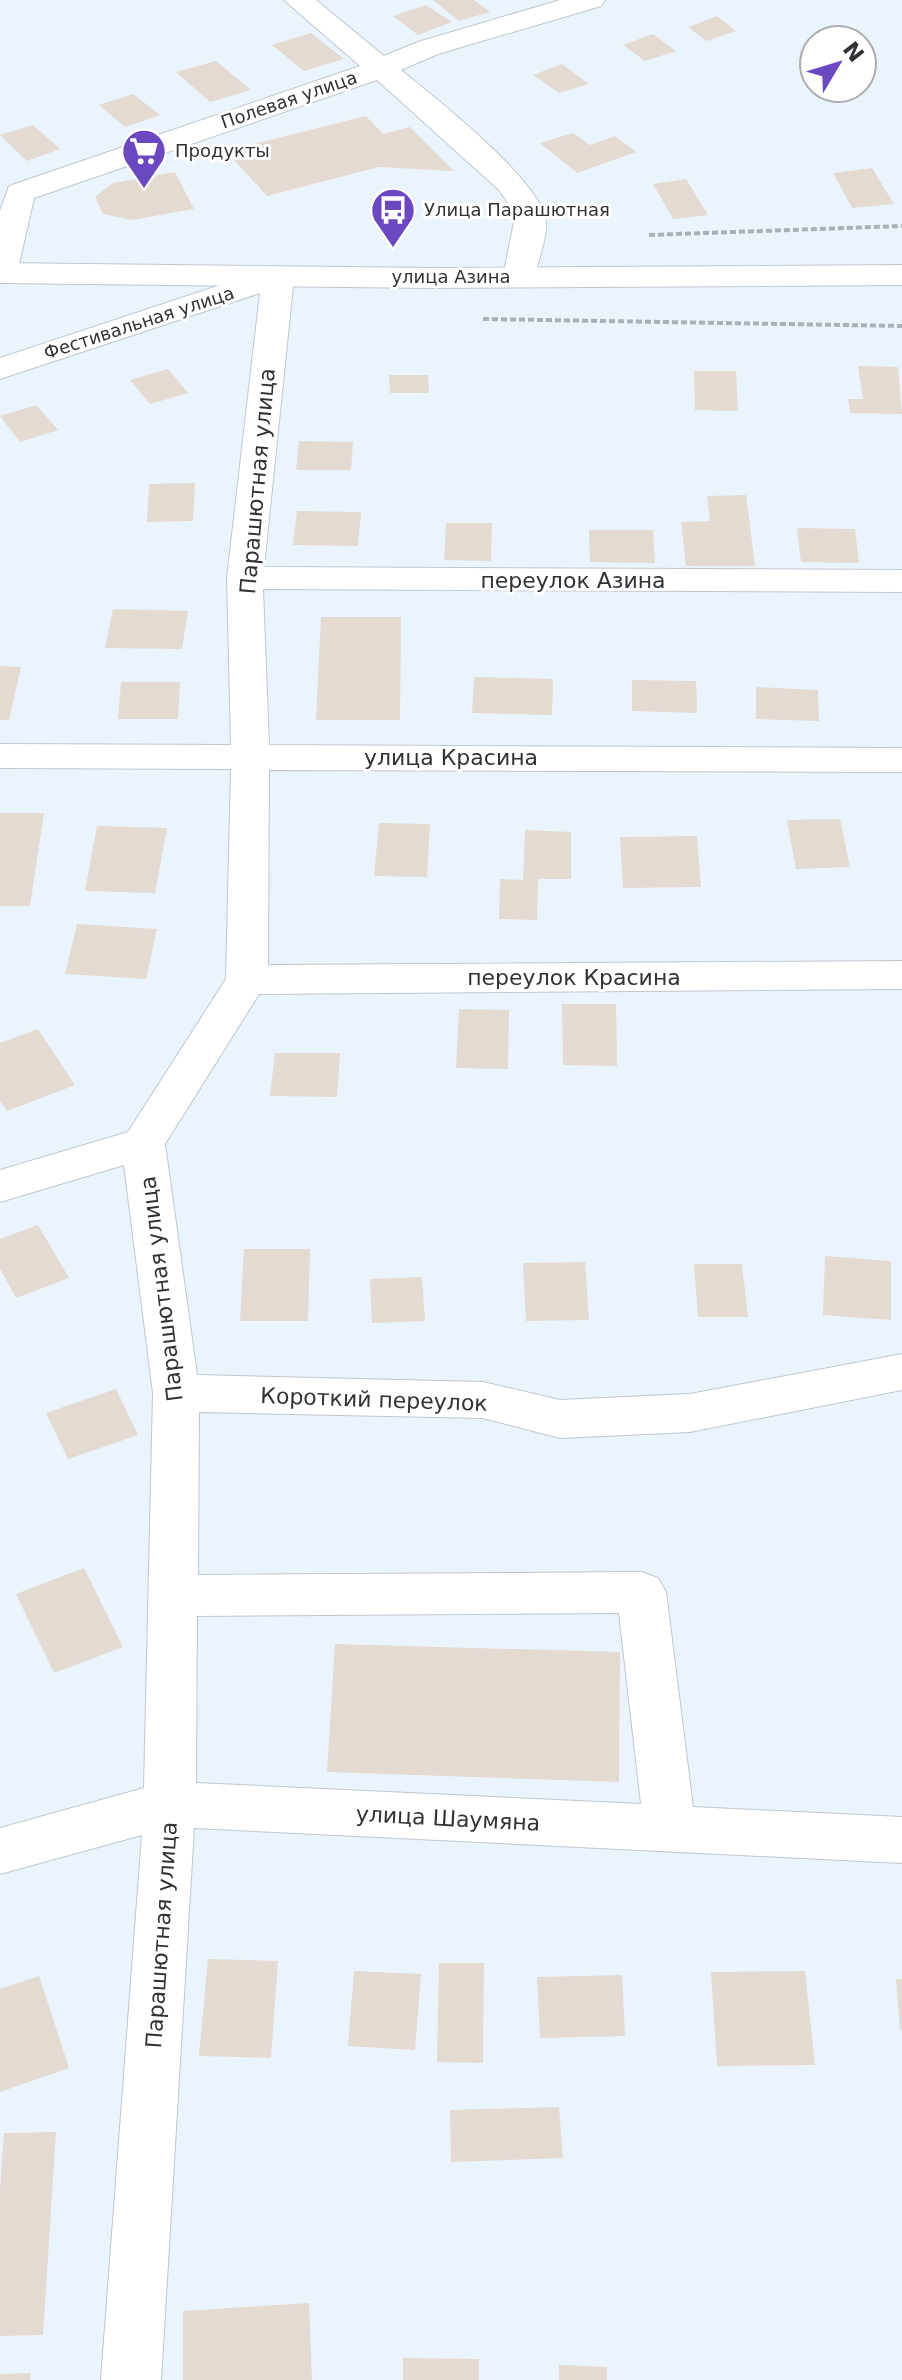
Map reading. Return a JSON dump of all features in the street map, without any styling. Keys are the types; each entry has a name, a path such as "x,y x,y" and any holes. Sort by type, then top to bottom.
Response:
{"street":[{"path":"298,0 479,152 524,203 530,222 529,240 519,277"},
{"name":"Полевая улица","path":"1,273 20,193 382,68 428,48 591,0"},
{"name":"улица Азина","path":"1,273 519,277 902,275"},
{"name":"Фестивальная улица","path":"0,369 278,276"},
{"name":"Парашютная улица","path":"247,980 250,756 245,578 278,276"},
{"name":"переулок Азина","path":"245,578 902,581"},
{"name":"улица Красина","path":"0,756 902,760"},
{"name":"переулок Красина","path":"247,980 902,975"},
{"path":"0,1186 143,1143 247,980"},
{"name":"Парашютная улица","path":"131,2380 170,1804 176,1393 143,1143"},
{"name":"Короткий переулок","path":"176,1393 483,1400 560,1419 690,1413 902,1372"},
{"path":"173,1596 641,1592 670,1829"},
{"name":"улица Шаумяна","path":"0,1851 170,1804 902,1840"}],"path":[{"path":"637,236 902,226"},
{"path":"482,319 902,326"}],"building":[{"path":"433,0 474,0 490,12 459,21"},
{"path":"426,5 452,22 418,35 393,16"},
{"path":"717,16 736,31 706,41 688,27"},
{"path":"311,33 344,59 304,71 272,45"},
{"path":"653,34 676,51 645,61 623,45"},
{"path":"216,61 251,90 210,102 176,72"},
{"path":"562,64 589,84 559,93 533,75"},
{"path":"133,94 160,115 125,127 99,105"},
{"path":"366,116 383,134 410,127 454,171 379,167 267,196 226,151"},
{"path":"33,125 60,149 27,161 0,135"},
{"path":"573,133 590,145 615,136 636,152 577,173 540,143"},
{"path":"872,168 894,204 852,208 833,173"},
{"name":"Продукты","path":"175,172 194,209 132,220 103,214 95,197 113,183"},
{"path":"686,179 708,215 673,219 653,184"},
{"path":"858,366 898,367 902,414 850,413 848,399 863,399"},
{"path":"168,369 188,393 150,404 130,380"},
{"path":"694,371 736,371 738,411 695,410"},
{"path":"389,375 428,375 429,393 390,393"},
{"path":"36,405 58,430 20,442 0,416"},
{"path":"299,441 353,442 351,470 296,470"},
{"path":"195,483 193,521 147,522 149,484"},
{"path":"746,495 755,566 686,566 681,522 710,521 707,496"},
{"path":"297,511 361,512 358,546 293,545"},
{"path":"446,523 492,523 491,561 444,560"},
{"path":"797,528 855,529 859,563 801,562"},
{"path":"589,530 653,530 655,563 590,562"},
{"path":"113,609 188,611 182,649 105,648"},
{"path":"321,617 401,617 400,720 316,720"},
{"path":"0,666 21,667 9,720 0,720"},
{"path":"474,677 553,679 552,715 472,713"},
{"path":"632,680 696,681 697,713 632,711"},
{"path":"121,682 180,682 178,719 118,719"},
{"path":"756,687 818,690 819,721 756,719"},
{"path":"0,813 44,813 30,906 0,906"},
{"path":"840,819 850,867 796,869 787,820"},
{"path":"379,823 430,824 427,877 374,876"},
{"path":"97,826 167,828 155,893 85,891"},
{"path":"525,830 571,832 571,879 538,879 537,920 499,919 500,879 523,880"},
{"path":"697,836 701,887 623,888 620,837"},
{"path":"77,924 157,929 146,979 65,974"},
{"path":"562,1004 616,1004 617,1066 563,1065"},
{"path":"459,1009 509,1010 508,1069 456,1068"},
{"path":"38,1029 75,1085 7,1111 0,1101 0,1043"},
{"path":"275,1053 340,1053 337,1097 270,1096"},
{"path":"38,1225 69,1278 16,1298 0,1269 0,1239"},
{"path":"244,1249 310,1249 308,1321 240,1321"},
{"path":"825,1256 891,1261 891,1320 823,1315"},
{"path":"585,1262 589,1320 526,1321 523,1263"},
{"path":"694,1264 742,1264 748,1317 698,1317"},
{"path":"422,1277 425,1321 372,1323 370,1279"},
{"path":"116,1389 138,1435 68,1459 46,1413"},
{"path":"84,1568 123,1647 54,1673 16,1594"},
{"path":"335,1644 620,1652 619,1782 327,1772"},
{"path":"208,1959 278,1961 271,2058 199,2056"},
{"path":"439,1963 484,1963 483,2063 437,2062"},
{"path":"354,1971 421,1974 415,2050 348,2046"},
{"path":"805,1971 815,2065 717,2066 711,1972"},
{"path":"622,1975 625,2036 540,2038 537,1977"},
{"path":"39,1976 69,2068 0,2092 0,1989"},
{"path":"896,1979 902,1979 900,2030"},
{"path":"559,2107 563,2158 451,2162 450,2110"},
{"path":"56,2132 43,2335 0,2336 0,2189 4,2133"},
{"path":"309,2303 312,2380 183,2380 183,2311"},
{"path":"403,2358 479,2359 479,2380 403,2380"},
{"path":"559,2365 607,2367 607,2380 559,2380"},
{"path":"31,2373 30,2380 0,2380 0,2374"}],"place":[{"name":"Продукты","path":"144,190"},
{"name":"Улица Парашютная","path":"393,249"}]}
